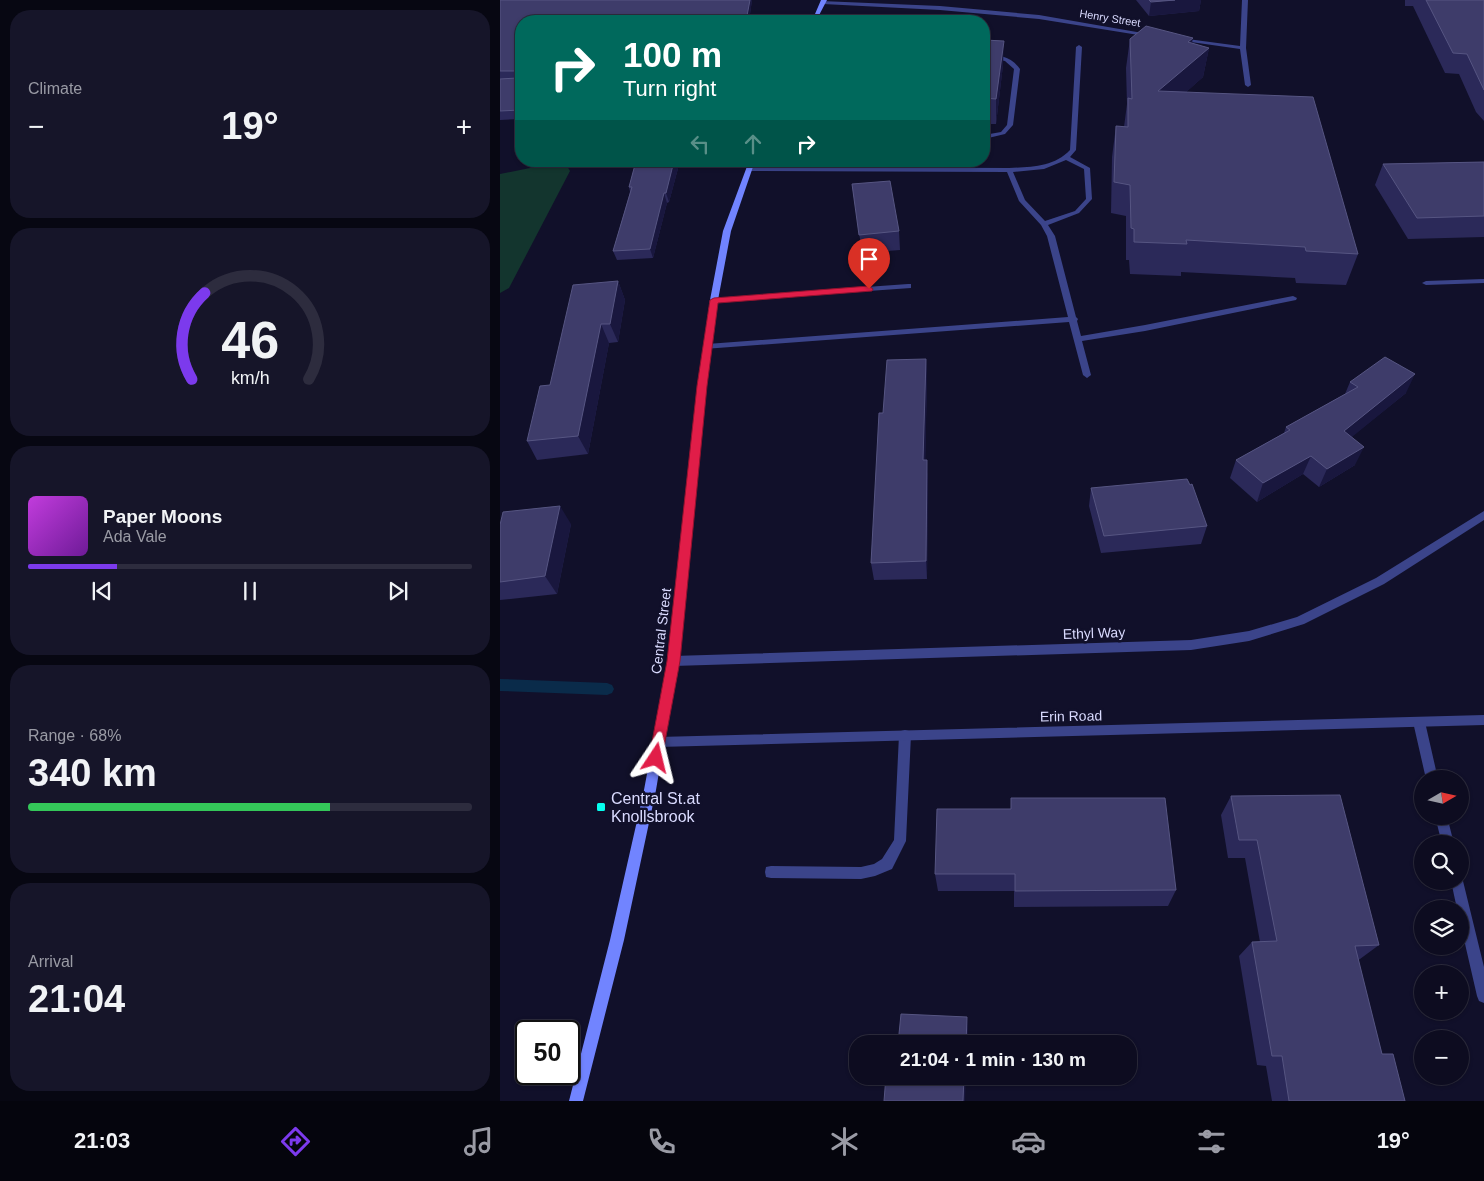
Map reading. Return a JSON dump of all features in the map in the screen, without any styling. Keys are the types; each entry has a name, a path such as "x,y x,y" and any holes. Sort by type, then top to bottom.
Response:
{"main road":[{"path":"817,15 823,1"},
{"name":"Central Street","path":"576,1101 617,940 650,790 674,661 707,347 714,300 727,231 749,167"}],"street":[{"path":"1245,0 1243,48 1248,85"},
{"name":"Henry Street","path":"823,1 940,8 1039,17 1158,36"},
{"path":"1176,39 1243,48"},
{"path":"854,167 1009,170 1043,167 1067,158 1073,150 1074,142 1080,47"},
{"path":"990,56 1005,58 1015,65 1017,69 1010,124 1003,133 990,136"},
{"path":"1044,224 1077,212 1089,199 1087,168 1067,158"},
{"path":"1009,170 1022,201 1044,224 1051,236 1074,318 1087,375"},
{"path":"1426,283 1484,281"},
{"path":"714,300 908,286"},
{"path":"1079,339 1146,328 1293,298"},
{"path":"707,347 1074,318"},
{"name":"Ethyl Way","path":"674,661 1191,645 1248,636 1300,621 1342,601 1380,581 1484,515"},
{"name":"Erin Road","path":"658,742 1484,720"},
{"path":"1418,722 1430,770"},
{"path":"771,872 861,873 875,870 887,864 900,842 905,735"},
{"path":"1458,890 1484,996"}],"green space":[{"path":"534,167 568,167 570,171 509,288 500,293 500,174"}],"building":[{"path":"500,0 750,0 747,15 515,15 515,71 500,71"},
{"path":"1149,0 1175,0 1151,2"},
{"path":"1426,0 1484,0 1484,90 1467,54 1453,53"},
{"path":"1146,26 1193,38 1188,42 1209,48 1158,91 1313,97 1358,254 1306,251 1305,247 1186,240 1187,244 1134,242 1134,229 1131,228 1130,185 1114,182 1116,126 1128,127 1128,98 1132,99 1130,39"},
{"path":"990,40 1004,41 996,99 990,98"},
{"path":"515,78 515,110 500,111 500,79"},
{"path":"1484,162 1484,216 1417,218 1383,164"},
{"path":"634,167 672,167 650,249 613,251 632,187 629,187"},
{"path":"890,181 899,231 859,235 852,184"},
{"path":"618,281 610,324 601,324 578,436 527,441 540,386 550,385 573,285"},
{"path":"1385,357 1415,374 1344,431 1364,447 1327,469 1311,456 1263,483 1236,460 1290,430 1286,427 1358,387 1350,382"},
{"path":"926,359 923,460 927,460 926,561 871,563 879,413 883,413 887,360"},
{"path":"1187,479 1190,485 1192,484 1207,526 1104,536 1091,488"},
{"path":"560,506 545,576 500,582 500,525 503,512"},
{"path":"1340,795 1379,945 1355,946 1382,1054 1393,1054 1405,1101 1289,1101 1282,1056 1272,1056 1252,942 1277,941 1257,840 1239,840 1231,796"},
{"path":"1011,798 1165,798 1176,890 1015,891 1015,874 935,874 937,809 1011,809"},
{"path":"901,1014 967,1017 966,1035 899,1035"},
{"path":"885,1085 964,1085 963,1101 884,1101"}],"waterway":[{"path":"500,685 607,689"}],"place":[{"name":"Central St.at Knollsbrook","path":"601,807"}],"route":[{"path":"656,758 674,661 702,386 714,300 869,289"}]}
